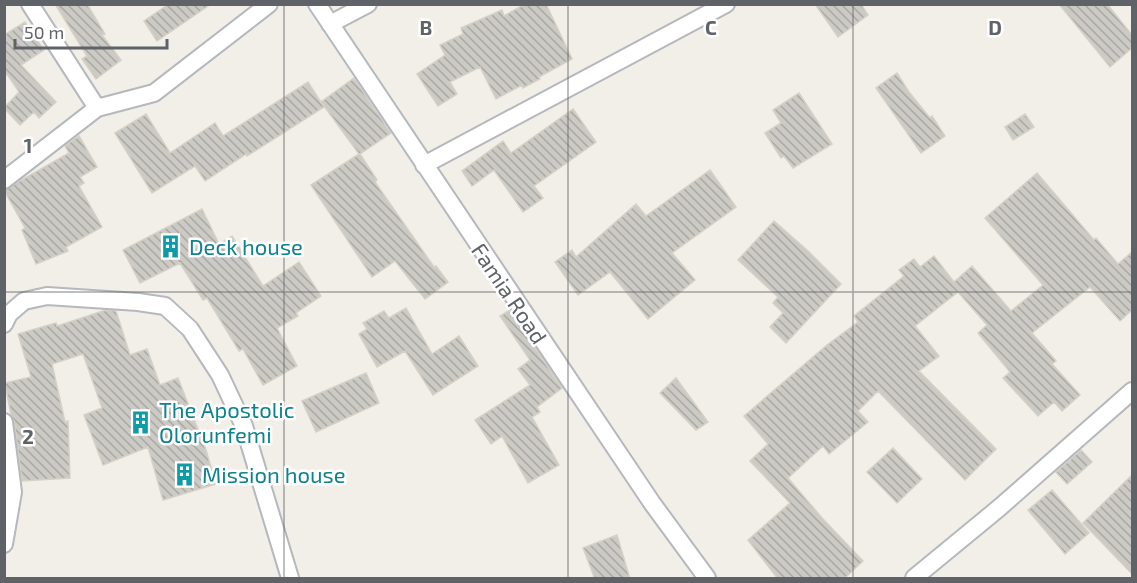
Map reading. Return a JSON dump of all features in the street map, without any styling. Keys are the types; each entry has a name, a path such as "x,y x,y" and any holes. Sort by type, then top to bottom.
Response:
{"street":[{"path":"30,4 98,108"},
{"path":"4,180 98,108 154,93 269,4"},
{"name":"Famia Road","path":"317,4 652,503 707,579"},
{"path":"330,24 368,4"},
{"path":"424,165 726,4"},
{"path":"4,324 9,314 24,301 47,296 165,306 190,329 220,375 244,426 290,579"},
{"path":"914,579 1132,391"},
{"path":"4,422 13,492 4,544"}],"building":[{"path":"55,4 87,4 105,34 102,35 121,60 96,79 82,59 87,56"},
{"path":"169,4 211,4 157,41 144,21"},
{"path":"525,4 546,4 572,59 523,88 522,85 496,99 480,67 450,82 457,94 438,106 417,74 445,55 440,45 463,34 461,28 502,10 504,16"},
{"path":"815,4 861,4 868,15 838,37"},
{"path":"1059,4 1107,4 1132,35 1132,48 1110,67"},
{"path":"25,22 44,50 21,65 56,102 39,118 34,112 20,125 4,108 19,92 7,74 4,76 4,35"},
{"path":"897,73 909,92 930,118 932,116 945,136 921,153 876,88"},
{"path":"354,78 391,133 360,154 377,180 375,182 434,267 436,266 448,282 425,299 395,261 372,277 311,185 359,154 321,102"},
{"path":"308,82 324,107 205,181 195,166 152,193 115,133 146,114 170,153 215,123 223,136"},
{"path":"799,93 832,144 793,168 784,156 781,158 765,133 781,123 773,110"},
{"path":"573,109 596,142 534,186 543,198 523,212 494,170 472,186 462,171 503,141 511,153"},
{"path":"1025,114 1034,127 1013,140 1005,127"},
{"path":"79,136 97,167 80,177 84,183 79,186 102,227 66,247 68,251 36,264 22,230 25,228 4,190 69,153 65,146"},
{"path":"710,170 736,207 672,253 695,280 648,319 610,272 578,295 555,262 572,250 576,257 636,204 646,216"},
{"path":"1037,173 1094,240 1096,238 1118,264 1132,252 1132,310 1120,321 1090,287 1032,333 1056,361 1052,364 1080,395 1062,411 1054,402 1038,416 1003,378 1010,372 978,333 987,325 958,292 915,326 939,356 919,371 996,449 965,480 878,391 858,411 868,422 829,454 823,446 788,478 863,561 844,579 778,579 748,540 790,503 750,461 768,444 744,416 827,345 858,322 854,316 904,276 899,270 914,259 920,267 934,256 954,282 972,266 1011,311 1043,285 985,218"},
{"path":"202,209 219,244 232,236 263,286 299,262 321,296 296,313 298,316 277,328 297,366 263,385 243,349 239,351 207,298 203,300 180,263 140,283 123,250"},
{"path":"774,221 841,284 786,343 770,327 783,313 773,303 778,297 738,260"},
{"path":"406,308 432,354 459,336 478,366 433,395 405,351 377,367 359,334 367,329 363,323 384,311 389,318"},
{"path":"106,310 116,311 130,355 147,349 160,385 178,378 206,450 216,484 163,500 148,447 103,465 84,415 102,408 83,354 52,364 65,422 68,421 70,478 22,481 14,421 5,383 31,377 18,334 56,323 57,326"},
{"path":"510,310 562,388 537,407 540,412 532,417 559,465 528,483 502,436 491,444 475,420 530,385 518,369 530,360 500,316"},
{"path":"366,373 379,403 316,432 302,401"},
{"path":"676,378 708,422 696,430 660,393"},
{"path":"893,448 922,479 897,503 867,472"},
{"path":"1081,450 1092,462 1067,484 1056,472"},
{"path":"1132,475 1132,574 1083,523"},
{"path":"1052,490 1089,533 1065,554 1028,510"},
{"path":"617,535 630,579 595,579 583,548"}],"place":[{"name":"Deck house","path":"171,246"},
{"name":"The Apostolic Olorunfemi","path":"141,422"},
{"name":"Mission house","path":"184,474"}]}
